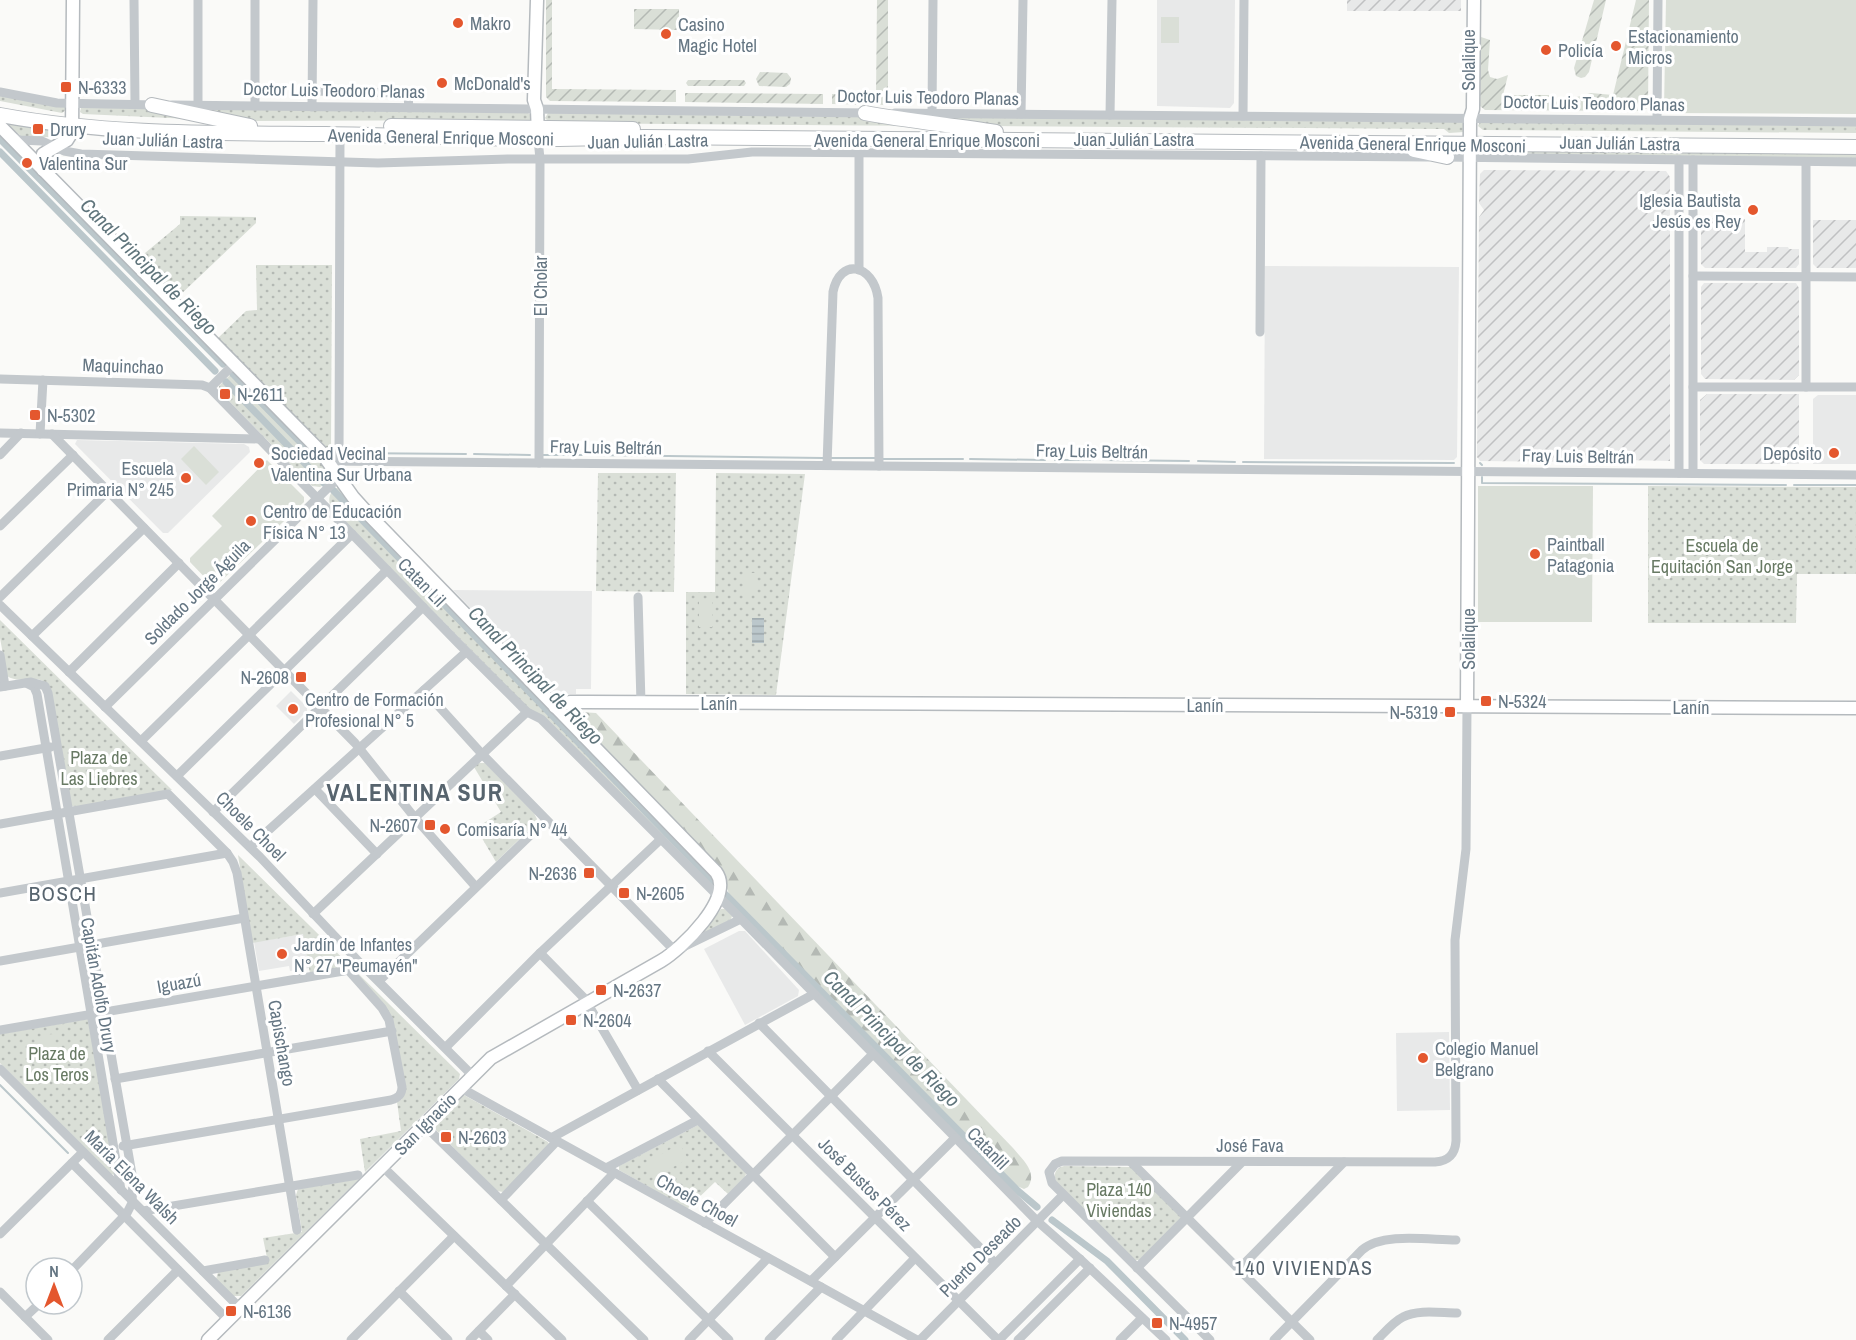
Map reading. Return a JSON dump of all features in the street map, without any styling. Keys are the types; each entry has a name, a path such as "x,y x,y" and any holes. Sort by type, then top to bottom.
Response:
{"highway":[{"path":"152,105 250,126"},
{"name":"Avenida General Enrique Mosconi","path":"0,107 136,123 644,137 1373,143 1470,146 1856,140"},
{"path":"865,113 996,132"},
{"name":"Avenida General Enrique Mosconi","path":"0,115 72,116 144,132 340,134 996,132 1470,146 1856,147"},
{"path":"1373,143 1447,157"}],"main road":[{"path":"43,170 42,157 46,152 72,134 72,0"},
{"name":"El Cholar","path":"537,0 537,48 540,56 538,133"},
{"name":"Solalique","path":"1467,706 1470,146 1470,118 1467,109 1468,0"},
{"name":"Solalique","path":"1470,118 1473,110 1474,0"},
{"path":"0,126 234,364 334,461 339,477 370,517 716,872 720,884 717,895"},
{"name":"Lanín","path":"555,707 570,702 1856,708"},
{"name":"San Ignacio","path":"208,1340 486,1063 503,1050 675,951 697,930 717,895"}],"street":[{"path":"134,0 135,104"},
{"path":"198,0 198,105"},
{"path":"255,0 255,106"},
{"path":"312,106 313,0"},
{"path":"932,113 933,0"},
{"path":"1021,114 1023,0"},
{"path":"1110,115 1112,0"},
{"path":"1243,116 1244,0"},
{"path":"1657,120 1658,0"},
{"path":"312,91 404,93 408,96 409,108"},
{"name":"Doctor Luis Teodoro Planas","path":"0,92 49,102 72,116 135,104 1856,122"},
{"name":"El Cholar","path":"538,133 540,159 539,463"},
{"path":"334,461 340,134"},
{"name":"Juan Julián Lastra","path":"12,137 20,140 42,141 63,151 91,154 340,162 688,159 752,152 1447,157 1470,146 1679,160 1856,162"},
{"path":"859,153 859,270"},
{"path":"1260,332 1262,156"},
{"path":"1679,160 1679,473"},
{"path":"1693,160 1693,473"},
{"path":"1806,162 1806,387"},
{"path":"827,465 833,292 842,274 859,270 870,277 878,298 879,466"},
{"path":"1693,276 1856,277"},
{"path":"210,387 234,364"},
{"name":"Maquinchao","path":"0,379 210,387"},
{"path":"40,434 43,380"},
{"name":"Catan Lil","path":"210,387 466,651 527,711 541,719 717,895"},
{"path":"1693,387 1856,387"},
{"path":"0,433 260,439"},
{"path":"0,455 21,434"},
{"path":"52,434 360,748 415,818 476,887"},
{"path":"0,526 72,455"},
{"name":"Fray Luis Beltrán","path":"334,461 1856,475"},
{"name":"Soldado Jorge Águila","path":"105,706 339,477"},
{"path":"0,597 108,491"},
{"path":"32,636 144,528"},
{"path":"141,741 352,534"},
{"path":"69,672 179,563"},
{"path":"177,776 387,570"},
{"path":"638,597 641,703"},
{"name":"Choele Choel","path":"1,607 250,847 473,1076"},
{"path":"213,812 423,607"},
{"path":"250,847 466,651"},
{"path":"0,655 3,686 24,682"},
{"name":"Capitán Adolfo Drury","path":"24,682 39,682 46,689 133,1180 132,1201 125,1216 84,1258"},
{"name":"Capitán Adolfo Drury","path":"24,682 36,690 122,1190"},
{"path":"424,690 482,754 675,951"},
{"name":"Solalique","path":"1451,1157 1456,1145 1455,940 1466,849 1467,706"},
{"path":"313,914 527,711"},
{"path":"0,756 57,746"},
{"path":"315,789 377,854"},
{"name":"Choele Choel","path":"69,812 168,794 227,853 233,862"},
{"path":"0,824 69,812"},
{"path":"379,981 546,820"},
{"path":"446,1047 540,953 661,839"},
{"path":"0,892 227,853"},
{"name":"Capischango","path":"233,862 297,1230"},
{"name":"Catanlil","path":"717,895 1037,1221 1080,1258 1166,1340"},
{"path":"0,961 244,918"},
{"name":"San Ignacio","path":"675,951 741,920"},
{"path":"540,953 587,1002 638,1090"},
{"name":"Iguazú","path":"0,1030 350,972 362,964"},
{"path":"114,1148 391,1101 400,1096 402,1087 392,1031 382,1008 350,972"},
{"path":"501,1200 554,1139 638,1090 814,994"},
{"path":"759,1023 995,1263"},
{"path":"116,1079 392,1031"},
{"name":"José Bustos Pérez","path":"708,1051 999,1340"},
{"path":"705,1223 873,1054"},
{"name":"María Elena Walsh","path":"0,1069 240,1308"},
{"path":"658,1079 835,1257"},
{"name":"Choele Choel","path":"461,1088 919,1340"},
{"path":"506,1286 587,1201 610,1171 698,1120"},
{"path":"424,1125 644,1340"},
{"path":"811,1281 955,1138"},
{"path":"0,1234 83,1152"},
{"name":"José Fava","path":"1063,1195 1050,1180 1051,1169 1062,1161 1435,1162 1451,1157"},
{"path":"1131,1162 1310,1340"},
{"path":"1137,1268 1242,1162"},
{"path":"1239,1269 1344,1162"},
{"name":"María Elena Walsh","path":"72,1163 228,1320"},
{"path":"383,1167 562,1340"},
{"path":"143,1211 358,1175"},
{"path":"1063,1195 1210,1340"},
{"name":"Puerto Deseado","path":"919,1340 1063,1195"},
{"path":"587,1201 729,1340"},
{"path":"354,1339 454,1236"},
{"path":"1274,1340 1362,1250 1372,1243 1392,1239 1456,1240"},
{"path":"689,1340 768,1258"},
{"path":"836,1340 915,1258"},
{"path":"999,1340 1080,1258"},
{"path":"203,1271 265,1260"},
{"path":"1018,1340 1090,1268"},
{"path":"108,1340 178,1270"},
{"path":"769,1340 821,1287"},
{"path":"399,1291 448,1340"},
{"path":"0,1292 48,1340"},
{"path":"470,1340 515,1294"},
{"path":"1377,1340 1404,1316 1457,1313"},
{"path":"1120,1340 1142,1318"},
{"path":"479,1331 488,1340"}],"shaded area":[{"path":"1157,0 1235,0 1234,103 1230,108 1157,106"},
{"path":"1347,0 1461,0 1461,11 1347,11"},
{"path":"1484,170 1666,171 1670,177 1670,461 1581,459 1581,462 1480,461 1477,457 1479,217 1484,210 1479,203 1480,174"},
{"path":"1701,218 1745,219 1745,252 1767,252 1767,247 1799,249 1799,264 1796,268 1705,268 1701,264"},
{"path":"1813,220 1856,220 1856,268 1817,268 1813,264"},
{"path":"1265,266 1459,267 1457,457 1454,460 1264,459"},
{"path":"1704,283 1796,283 1799,288 1799,375 1794,380 1705,379 1701,374 1701,287"},
{"path":"1707,394 1799,394 1799,464 1704,464 1700,460 1700,400"},
{"path":"1818,395 1856,395 1856,464 1813,464 1813,399"},
{"name":"Escuela Primaria N° 245","path":"77,440 244,444 249,447 250,452 168,533 163,533 75,444"},
{"path":"453,590 592,591 591,689 576,689 576,694 554,694"},
{"path":"752,618 764,618 764,643 752,643"},
{"name":"Centro de Formación Profesional N° 5","path":"291,691 307,707 307,711 294,724 276,706"},
{"path":"739,931 745,931 799,990 798,996 745,1025 704,949"},
{"name":"Jardín de Infantes N° 27 \"Peumayén\"","path":"304,934 309,968 290,971 289,966 259,971 254,942"},
{"name":"Colegio Manuel Belgrano","path":"1449,1032 1450,1110 1397,1111 1396,1033"}],"green space":[{"path":"546,0 552,0 552,89 676,90 676,102 550,101 546,97"},
{"path":"877,0 888,0 888,105 832,104 832,94 876,95"},
{"path":"1594,0 1606,0 1589,72 1581,78 1576,76 1574,68"},
{"path":"1636,0 1649,0 1648,107 1643,111 1485,110 1480,106 1481,37 1490,40 1488,70 1490,77 1497,79 1508,75 1503,95 1549,95 1551,101 1559,102 1591,93 1613,95"},
{"path":"1666,0 1856,0 1856,114 1667,113 1664,108"},
{"path":"634,9 679,9 679,30 634,29"},
{"path":"1161,17 1179,17 1179,43 1161,43"},
{"path":"760,72 787,73 791,78 790,84 786,87 759,86 756,79"},
{"path":"688,80 744,80 746,83 744,86 688,86 686,83"},
{"path":"685,93 823,94 823,104 685,102"},
{"path":"0,94 67,109 62,113 0,101"},
{"path":"81,108 151,108 191,119 83,114 80,112"},
{"path":"172,108 528,113 532,120 530,123 515,124 511,120 249,121"},
{"path":"548,113 865,117 940,126 550,123 545,118"},
{"path":"903,117 1464,122 1464,132 1449,133 1444,129 983,126"},
{"path":"7,121 64,130 64,133 60,137 22,137 7,124"},
{"path":"1480,122 1856,126 1856,133 1483,130 1478,126"},
{"path":"1480,151 1856,153 1856,159 1481,153"},
{"path":"180,216 256,217 256,223 178,297 139,258 180,224"},
{"path":"256,265 332,265 331,447 328,449 218,338 246,311 257,310"},
{"path":"233,372 319,456 327,473 325,484 320,487 312,486 220,392 219,386"},
{"path":"194,446 219,472 206,485 181,459"},
{"name":"Centro de Educación Física N° 13","path":"267,460 304,497 304,502 217,585 213,586 190,562 190,558 222,526 212,516"},
{"path":"598,473 676,473 674,592 596,591"},
{"path":"716,473 805,474 776,695 686,694 686,592 715,592"},
{"name":"Paintball Patagonia","path":"1478,486 1593,486 1592,622 1478,622"},
{"name":"Escuela de Equitación San Jorge","path":"1648,486 1856,487 1856,574 1797,574 1796,623 1648,623"},
{"path":"339,487 713,873 714,884 711,884 528,708 331,507 330,495"},
{"path":"743,573 756,573 756,594 743,594"},
{"path":"699,600 712,600 712,627 699,627"},
{"name":"Plaza de Las Liebres","path":"0,620 172,790 79,807 71,806 45,682 7,676 0,638"},
{"path":"580,712 596,713 1013,1148 1030,1171 1031,1181 1028,1187 1024,1189 1017,1186 729,894 725,882 579,724 577,718"},
{"path":"479,763 485,763 534,813 537,819 534,825 496,862 476,828 501,812 474,767"},
{"path":"238,855 460,1074 459,1079 365,1172 360,1139 401,1131 397,1102 402,1099 395,1031 350,973 310,973 303,934 252,943"},
{"path":"721,909 725,909 732,916 731,919 704,932"},
{"name":"Plaza de Los Teros","path":"88,1019 115,1175 111,1174 0,1063 0,1034"},
{"path":"54,1034 56,1062 42,1063 41,1035"},
{"path":"464,1095 548,1142 549,1145 503,1192 497,1191 434,1128 435,1121 460,1096"},
{"path":"698,1125 746,1174 744,1179 728,1194 715,1182 687,1209 619,1170 619,1166"},
{"path":"680,1144 688,1159 653,1178 645,1163"},
{"name":"Plaza 140 Viviendas","path":"1064,1166 1131,1167 1181,1217 1180,1221 1139,1260 1135,1260 1057,1183 1055,1173"},
{"path":"359,1179 241,1296 233,1296 216,1279 218,1272 268,1263 263,1238 302,1232 296,1195 298,1189"}],"waterway":[{"name":"Canal Principal de Riego","path":"0,139 223,364"},
{"path":"0,152 215,371"},
{"name":"Canal Principal de Riego","path":"233,374 316,458"},
{"path":"226,382 325,484"},
{"path":"345,453 466,454"},
{"path":"474,454 530,455"},
{"path":"542,455 582,455"},
{"path":"591,455 823,458"},
{"path":"831,458 876,458"},
{"path":"883,459 963,459"},
{"path":"970,459 1045,460"},
{"path":"1055,460 1093,460"},
{"path":"1103,460 1189,461"},
{"path":"1198,461 1235,462"},
{"path":"1243,462 1454,463"},
{"path":"1482,477 1482,483 1786,485"},
{"path":"1794,485 1856,485"},
{"name":"Canal Principal de Riego","path":"333,490 715,883"},
{"name":"Canal Principal de Riego","path":"723,892 1018,1191 1037,1207"},
{"path":"0,1085 68,1153"},
{"name":"Canal Principal de Riego","path":"1052,1220 1107,1261 1185,1340"}],"place":[{"name":"Makro","path":"458,23"},
{"name":"Casino Magic Hotel","path":"666,34"},
{"name":"Estacionamiento Micros","path":"1616,46"},
{"name":"Policía","path":"1546,50"},
{"name":"McDonald's","path":"442,83"},
{"name":"N-6333","path":"66,87"},
{"name":"Drury","path":"38,129"},
{"name":"Valentina Sur","path":"27,163"},
{"name":"Iglesia Bautista Jesús es Rey","path":"1753,210"},
{"name":"N-2611","path":"225,394"},
{"name":"N-5302","path":"35,415"},
{"name":"Depósito","path":"1834,453"},
{"name":"Sociedad Vecinal Valentina Sur Urbana","path":"259,463"},
{"name":"Escuela Primaria N° 245","path":"186,478"},
{"name":"Centro de Educación Física N° 13","path":"251,521"},
{"name":"Paintball Patagonia","path":"1535,554"},
{"name":"N-2608","path":"301,677"},
{"name":"N-5324","path":"1486,701"},
{"name":"Centro de Formación Profesional N° 5","path":"293,709"},
{"name":"N-5319","path":"1450,712"},
{"name":"N-2607","path":"430,825"},
{"name":"Comisaría N° 44","path":"445,829"},
{"name":"N-2636","path":"589,873"},
{"name":"N-2605","path":"624,893"},
{"name":"Jardín de Infantes N° 27 \"Peumayén\"","path":"282,954"},
{"name":"N-2637","path":"601,990"},
{"name":"N-2604","path":"571,1020"},
{"name":"Colegio Manuel Belgrano","path":"1423,1058"},
{"name":"N-2603","path":"446,1137"},
{"name":"N-6136","path":"231,1311"},
{"name":"N-4957","path":"1157,1323"}],"district":[{"name":"VALENTINA SUR","path":"415,792"},
{"name":"BOSCH","path":"63,893"},
{"name":"140 VIVIENDAS","path":"1304,1267"}]}
